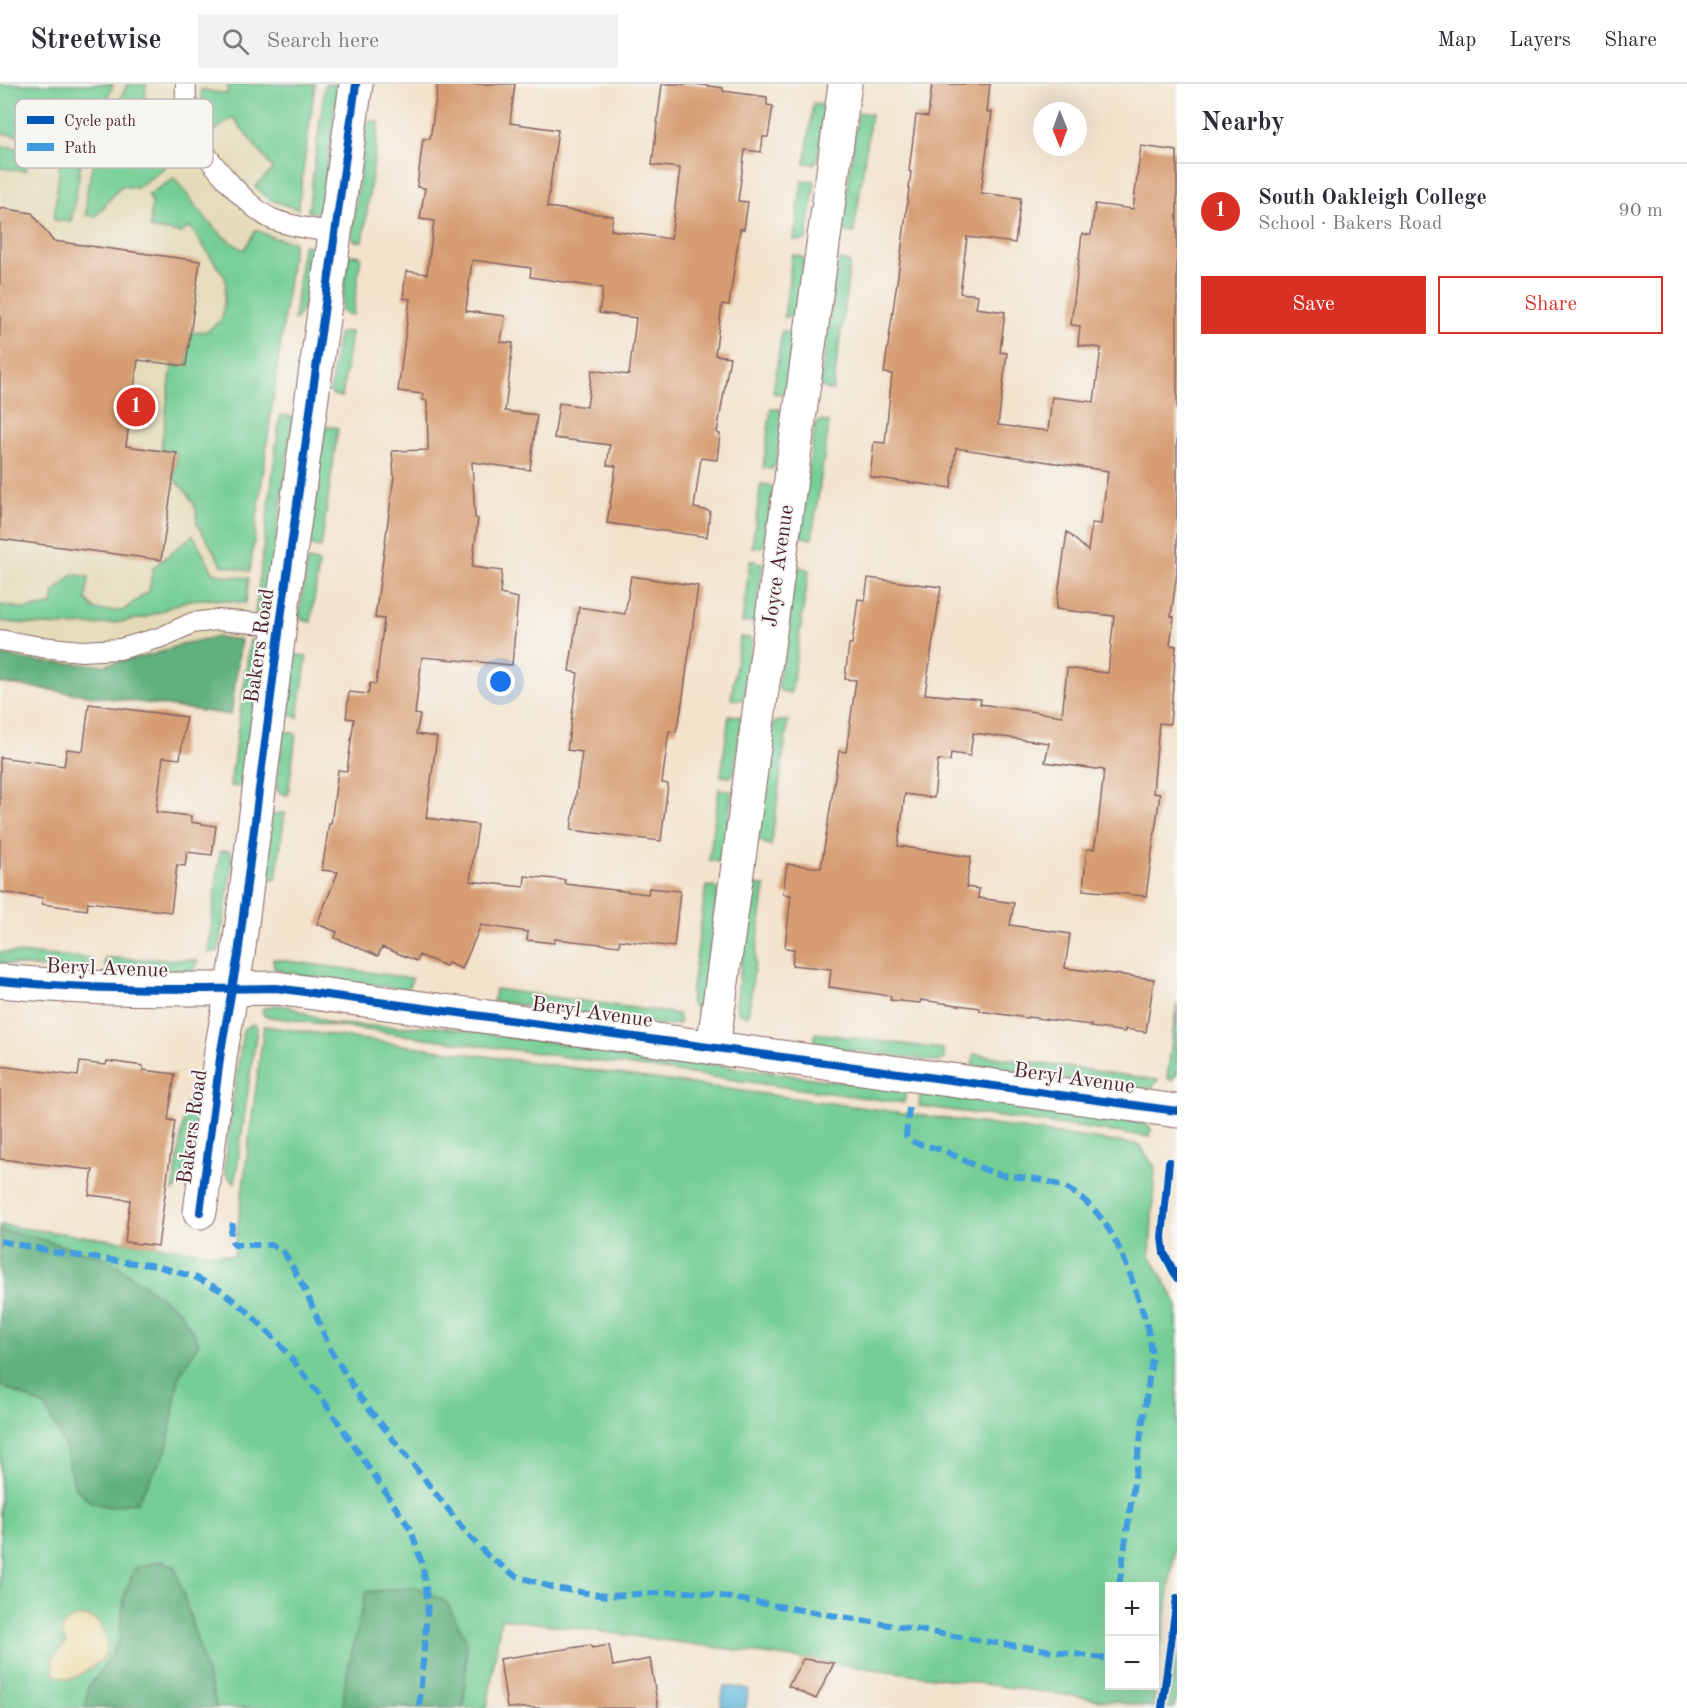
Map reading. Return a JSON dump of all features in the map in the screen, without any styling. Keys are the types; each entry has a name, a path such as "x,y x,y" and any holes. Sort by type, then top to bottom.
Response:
{"street":[{"name":"Bakers Road","path":"200,1212 356,84"},
{"name":"Joyce Avenue","path":"713,1048 845,84"},
{"name":"Beryl Avenue","path":"0,981 83,986 276,988 1177,1111"}],"lane":[{"path":"213,162 240,195 269,218 335,233"},
{"path":"0,640 82,651 120,649 162,637 192,623 217,620 280,625"}],"shaded area":[{"path":"0,84 315,84 231,715 0,683"}],"green space":[{"path":"0,84 113,84 107,99 15,99 15,135 0,133"},
{"path":"127,84 146,84 145,99 121,99"},
{"path":"229,84 315,84 298,209 271,200 255,187 273,169 233,117 213,132 213,99 202,99 201,90 227,94"},
{"path":"325,84 338,84 322,208 317,212 308,212"},
{"path":"813,103 825,106 817,162 813,164 805,163"},
{"path":"858,112 871,114 854,233 846,232 842,227"},
{"path":"370,120 379,122 363,241 355,241 351,236 367,123"},
{"path":"0,146 15,148 15,168 26,168 26,171 0,168"},
{"path":"59,168 80,168 71,222 54,220"},
{"path":"92,168 164,168 137,188 121,186 96,216 86,215"},
{"path":"174,178 214,228 244,250 256,230 274,238 294,242 250,571 222,565 197,523 196,509 188,494 174,479 177,453 161,450 172,365 186,366 191,333 207,331 222,319 226,284 225,277 190,227 181,233 150,228 152,202 148,195"},
{"path":"802,180 815,181 807,238 803,241 794,240"},
{"path":"303,245 312,246 316,250 310,295 294,320"},
{"path":"792,255 804,259 796,315 784,317"},
{"path":"348,256 361,256 353,315 341,311"},
{"path":"841,260 850,263 833,390 825,389 820,385 837,264"},
{"path":"782,331 794,334 786,391 782,394 773,393"},
{"path":"351,332 342,397 330,392 338,334"},
{"path":"771,408 779,409 783,413 776,464 772,469 763,468"},
{"path":"280,415 293,417 266,612 263,615 255,614"},
{"path":"820,421 829,422 812,539 799,534 815,424"},
{"path":"325,427 338,428 321,548 309,543"},
{"path":"761,484 773,488 765,545 752,547"},
{"path":"193,535 213,572 226,576 249,578 246,603 211,599 190,600 145,617 103,624 52,625 0,621 0,605 25,609 52,605 54,592 73,574 89,577 86,599 95,610 122,611 149,591 153,568"},
{"path":"750,560 763,563 755,622 742,623"},
{"path":"307,561 319,563 311,622 299,616"},
{"path":"800,567 809,570 791,693 781,691 778,687 795,570"},
{"path":"215,637 241,640 231,715 0,683 0,655 40,662 104,665 155,654 182,644"},
{"path":"740,637 749,638 752,641 745,697 741,700 731,699"},
{"path":"250,640 259,642 262,646 243,784 239,787 230,786"},
{"path":"294,656 307,656 298,718 286,713"},
{"path":"729,715 742,718 734,774 729,777 721,776"},
{"path":"788,721 771,846 758,840 773,724"},
{"path":"286,731 296,734 288,795 276,789 283,734"},
{"path":"719,789 732,792 723,859 718,862 709,860"},
{"path":"285,813 276,880 267,878 264,873 272,814"},
{"path":"220,851 229,851 233,857 220,947 218,951 208,953"},
{"path":"754,885 765,886 748,1016 739,1013 736,1004 751,889"},
{"path":"706,886 715,887 718,890 704,992 698,1011 690,1003"},
{"path":"0,952 90,958 91,965 84,968 61,969 0,963"},
{"path":"105,958 197,960 197,965 193,970 182,971 109,970 105,966"},
{"path":"273,959 412,978 409,988 404,989 284,973 274,968"},
{"path":"495,989 678,1014 680,1024 663,1025 493,1001"},
{"path":"1177,1003 1177,1074 1171,1080 1167,1078"},
{"path":"274,1005 287,1006 333,1024 433,1026 906,1091 904,1103 264,1016 262,1009"},
{"path":"255,1024 257,1028 235,1182 225,1173 227,1142 243,1030"},
{"path":"264,1026 1139,1145 1155,1167 1150,1255 1177,1304 1177,1533 1159,1664 1159,1582 1105,1582 1105,1690 1155,1690 1153,1707 501,1618 487,1708 0,1708 0,1225 234,1256"},
{"path":"815,1033 943,1049 944,1059 940,1062 819,1046 815,1043"},
{"path":"974,1054 1158,1080 1151,1089 1141,1089 972,1066"},
{"path":"923,1093 1147,1124 1151,1129 1150,1137 919,1106"},
{"path":"186,1103 195,1104 199,1109 195,1142 185,1176 173,1191"},
{"path":"0,1231 21,1233 110,1260 181,1312 199,1343 179,1376 167,1449 137,1502 109,1507 91,1502 75,1488 65,1447 45,1406 0,1385"},
{"path":"161,1561 175,1566 217,1708 86,1708 88,1687 102,1670 119,1641 125,1593 135,1568"},
{"path":"416,1587 446,1602 467,1641 464,1708 343,1708 345,1681 366,1592"},
{"path":"1177,1640 1177,1691 1174,1708 1168,1708"}],"sand":[{"path":"81,1617 96,1620 105,1635 106,1648 102,1659 82,1674 69,1679 54,1673 52,1659 66,1643 61,1630 63,1627 69,1621"}],"water":[{"path":"724,1686 748,1689 746,1708 721,1708"}],"building":[{"path":"438,84 515,84 510,123 558,130 547,207 613,216 611,230 671,239 680,168 652,165 662,84 695,84 723,88 723,91 767,97 767,105 773,106 768,137 763,137 761,152 745,150 738,201 748,202 744,229 740,229 729,305 722,304 715,355 730,357 717,433 720,434 717,460 701,458 694,508 710,511 707,537 607,523 616,466 607,465 610,445 554,438 559,403 587,407 592,370 629,375 636,318 599,313 603,288 530,277 531,268 472,260 466,311 505,316 501,342 513,343 505,411 537,415 530,470 472,462 475,518 478,519 472,567 502,571 500,594 518,598 512,665 422,657 415,714 420,715 416,734 437,737 426,818 478,825 470,881 524,887 525,876 565,880 565,884 648,894 649,888 680,891 674,947 620,940 619,946 555,939 554,943 527,940 528,932 481,925 462,969 448,963 446,966 419,955 417,961 382,947 378,956 335,938 337,932 317,924 338,872 322,870 338,770 347,771 354,719 346,718 349,692 368,694 370,683 376,684 384,619 375,618 394,476 392,451 428,450 427,401 423,400 423,394 398,391 410,299 403,298 406,271 427,274 434,221 420,219 425,188 417,187 423,139 430,139"},
{"path":"932,84 990,84 987,112 992,112 981,193 1021,198 1015,243 967,237 960,293 978,295 976,308 1005,312 1000,352 1007,353 998,425 1048,431 1052,397 1094,402 1101,348 1078,345 1080,326 1071,325 1082,234 1091,235 1095,204 1133,209 1141,146 1177,151 1177,573 1171,616 1174,617 1170,645 1176,646 1170,724 1159,723 1153,793 1160,794 1146,896 1083,890 1087,849 1094,849 1097,834 1104,770 1045,762 1049,743 973,733 970,756 951,753 950,761 938,760 934,798 905,794 898,846 971,857 966,887 979,889 978,898 1014,903 1010,925 1070,934 1065,968 1154,979 1146,1032 1125,1029 1125,1032 921,1000 920,1003 890,1000 891,996 829,987 831,969 792,965 794,949 785,948 791,895 783,894 787,864 821,868 839,751 846,752 856,680 845,679 849,644 852,644 858,599 865,600 868,578 941,587 925,694 981,699 980,704 1062,716 1067,668 1108,673 1114,616 1056,609 1067,532 1088,551 1092,523 1101,524 1108,471 956,448 951,488 870,477 874,442 885,443 892,374 884,373 901,254 916,115 928,117"},
{"path":"0,208 32,213 53,241 200,261 186,366 138,360 126,446 177,453 161,560 0,539"},
{"path":"631,576 698,586 681,711 676,732 669,731 662,783 668,784 661,841 571,830 582,752 567,750 578,673 569,671 579,607 625,614"},
{"path":"89,704 186,717 180,759 163,757 156,812 191,816 191,822 216,826 212,855 187,852 185,866 177,865 171,912 88,902 87,910 42,904 43,898 0,892 0,757 64,766 67,749 83,751"},
{"path":"107,1061 143,1066 143,1070 175,1074 168,1120 175,1121 158,1246 125,1242 130,1200 89,1195 93,1170 0,1159 0,1066 78,1076 80,1062 106,1065"},
{"path":"591,1645 592,1648 609,1645 613,1666 650,1659 658,1708 507,1708 500,1659"},
{"path":"803,1659 834,1663 816,1699 788,1686"}],"marked path":[{"path":"909,1108 906,1135 909,1140 944,1151 995,1173 1041,1180 1070,1190 1097,1213 1124,1259 1147,1325 1152,1359 1120,1582"},
{"path":"233,1223 231,1238 235,1245 271,1245 282,1250 307,1294 331,1351 360,1397 469,1536 487,1555 514,1575 554,1588 606,1596 696,1592 989,1642 1105,1658"},
{"path":"0,1241 65,1254 157,1266 197,1278 220,1290 246,1310 279,1343 319,1394 411,1530 423,1567 428,1603 419,1708"}],"cycle path":[{"path":"200,1212 221,1051 238,955 280,625 356,84"},
{"path":"0,981 138,989 276,988 1177,1111"},
{"path":"1169,1162 1162,1238 1164,1253 1177,1278"},
{"path":"1162,1708 1177,1598"}],"place":[{"name":"South Oakleigh College","path":"136,407"}]}
